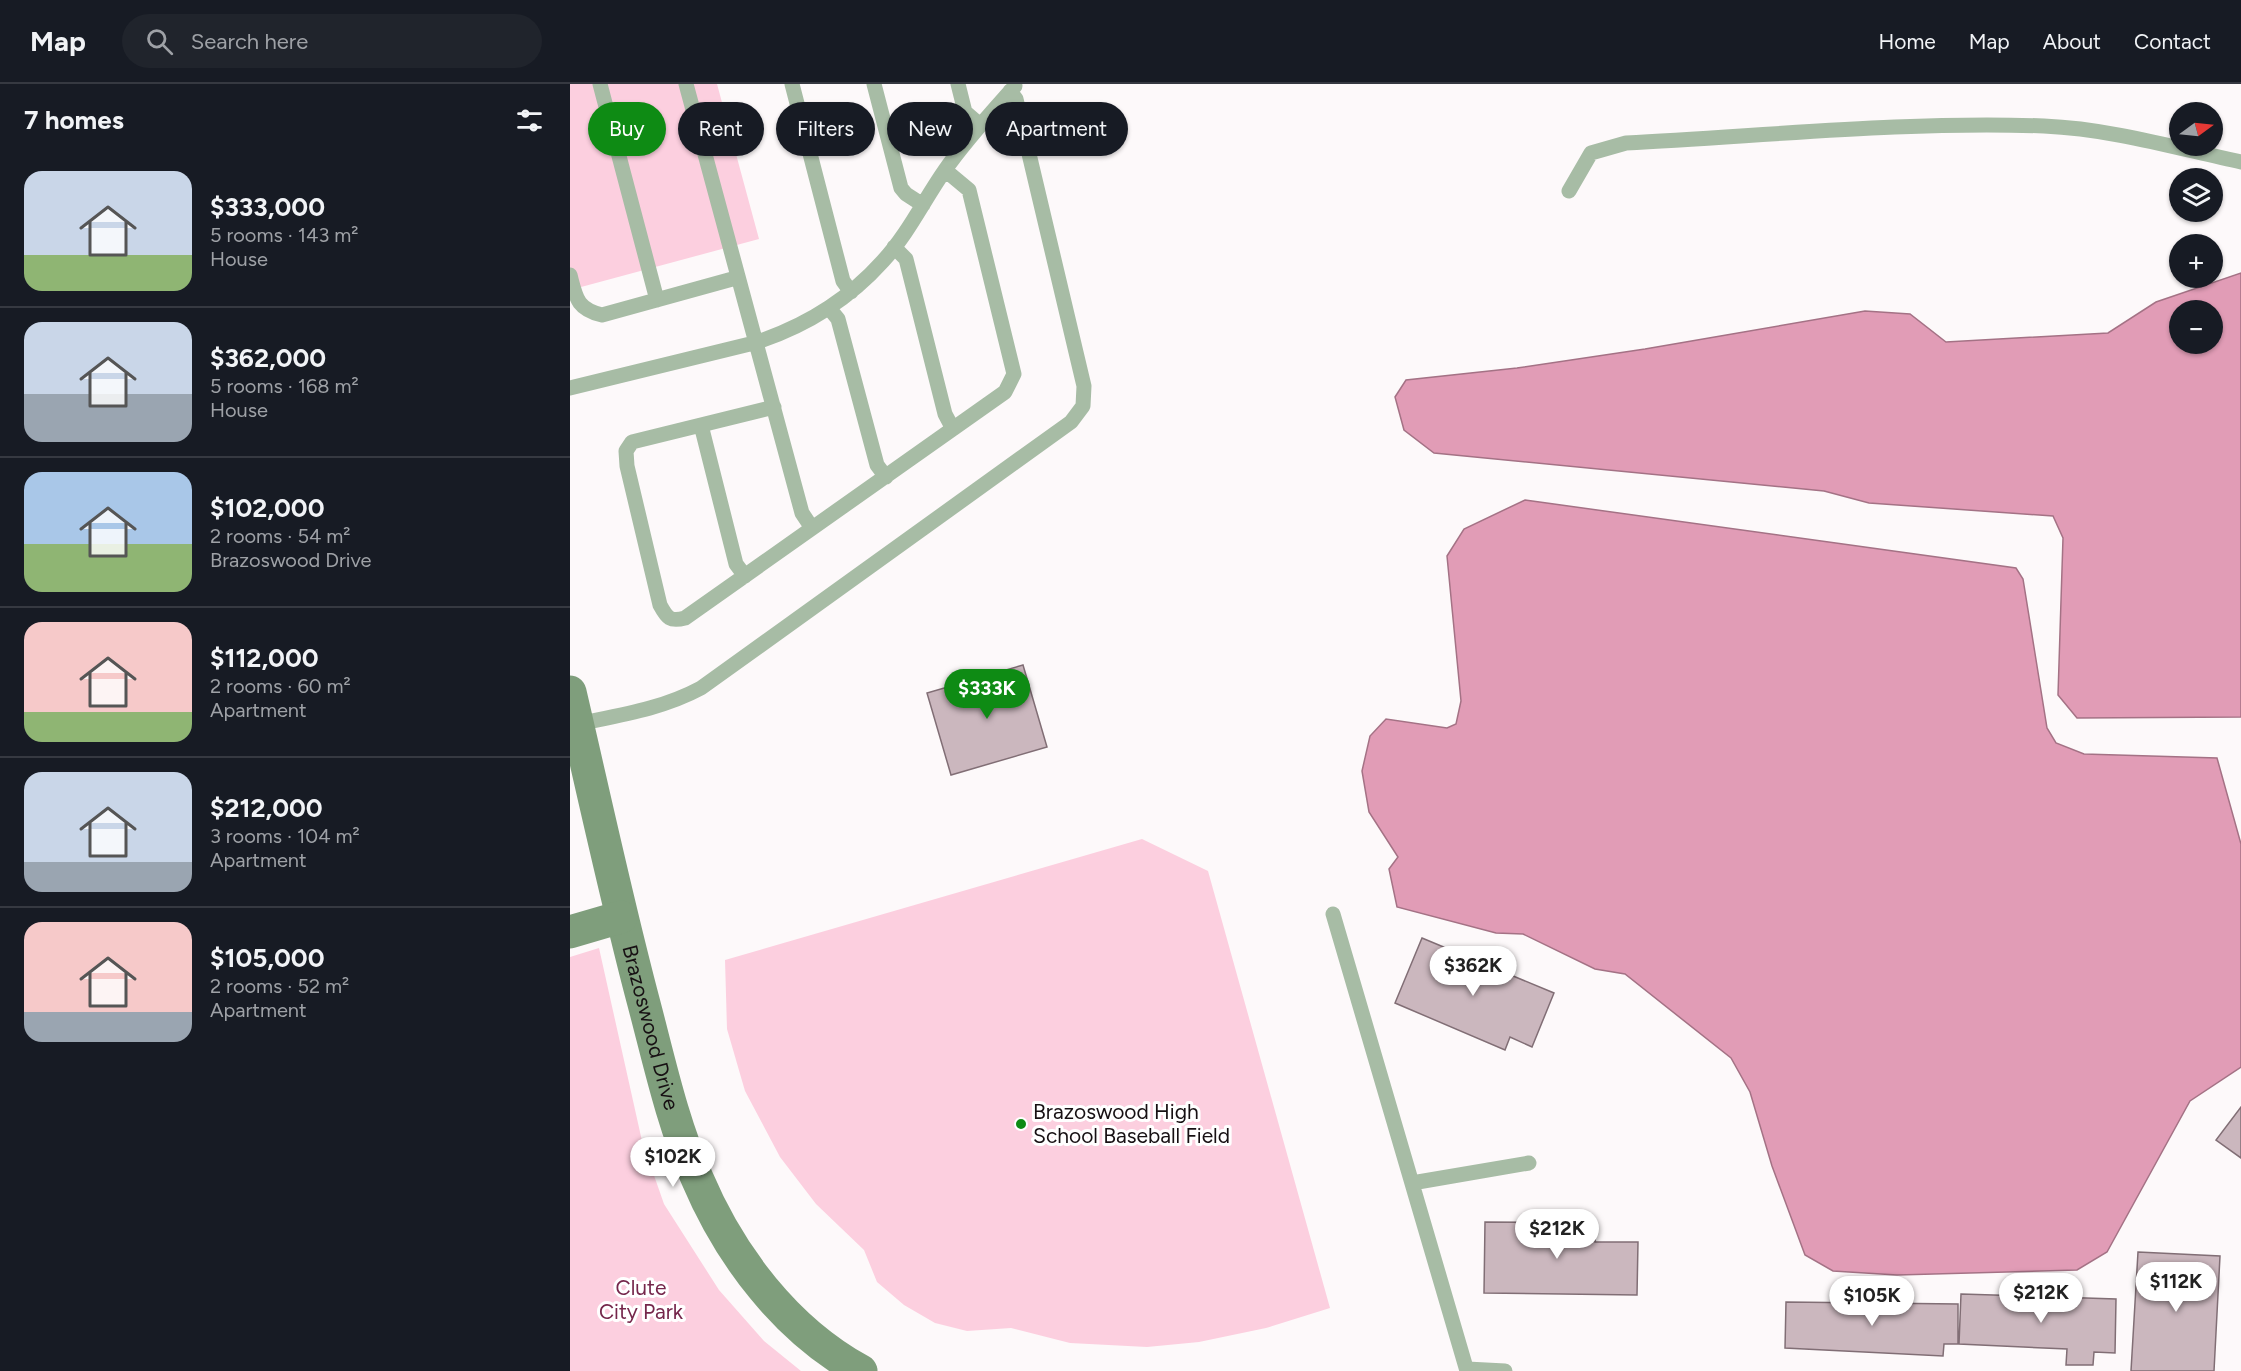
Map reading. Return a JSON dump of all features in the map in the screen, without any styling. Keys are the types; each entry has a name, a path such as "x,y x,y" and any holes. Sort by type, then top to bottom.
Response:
{"street":[{"name":"Brazoswood Drive","path":"570,692 621,917 674,1114 697,1179 734,1248 776,1307 840,1360 861,1371"},
{"path":"570,932 621,917"}],"lane":[{"path":"600,84 657,300"},
{"path":"686,84 736,278 802,513 812,528"},
{"path":"792,84 843,281 851,292"},
{"path":"874,84 902,188 906,194 923,205"},
{"path":"958,84 965,112 980,125"},
{"path":"570,387 754,343 784,333 829,308 851,292 894,247 945,170 1013,88"},
{"path":"577,724 652,709 677,701 701,688 1071,422 1083,406 1084,386 1013,88"},
{"path":"1569,191 1591,153 1626,143 1873,128 2046,126 2138,137 2241,162"},
{"path":"774,407 632,442 626,451 627,466 660,605 666,618 675,621 685,618 1005,392 1014,374 969,190 945,170"},
{"path":"894,247 906,258 945,414 953,429"},
{"path":"570,275 577,299 587,311 602,315 736,278"},
{"path":"829,308 838,319 877,465 886,477"},
{"path":"701,425 736,564 745,576"},
{"path":"1333,914 1467,1370 1505,1371"},
{"path":"1412,1183 1529,1163"}],"green space":[{"path":"570,84 717,84 722,102 678,102 678,156 737,156 759,239 570,290"},
{"name":"Brazoswood High School Baseball Field","path":"1142,839 1208,871 1330,1308 1266,1328 1199,1342 1147,1347 1070,1343 1011,1328 967,1331 935,1323 904,1305 877,1282 864,1250 816,1204 780,1157 745,1091 727,1029 725,960"},
{"name":"Clute City Park","path":"599,948 642,1141 664,1204 719,1290 764,1341 801,1371 570,1371 570,957"}],"shaded area":[{"path":"2241,273 2241,717 2077,718 2058,695 2063,538 2053,516 1869,503 1824,491 1434,453 1404,430 1395,397 1406,380 1517,368 1645,349 1865,311 1910,314 1946,342 2108,333 2156,302 2197,288 2223,288 2223,279"},
{"path":"1525,500 2016,568 2023,579 2047,728 2056,743 2084,754 2217,758 2241,844 2241,1067 2190,1101 2107,1252 2077,1270 1897,1275 1833,1271 1805,1255 1772,1166 1750,1092 1731,1058 1625,974 1595,969 1523,934 1496,933 1397,907 1389,869 1398,857 1369,812 1362,771 1370,736 1386,719 1447,728 1456,724 1461,701 1447,556 1464,529"}],"building":[{"path":"1023,665 1047,747 951,775 927,693"},
{"path":"1422,938 1554,993 1532,1047 1510,1037 1505,1050 1395,1003"},
{"path":"2241,1107 2241,1158 2216,1140"},
{"path":"1485,1222 1596,1223 1595,1242 1638,1242 1637,1295 1484,1293"},
{"path":"2138,1252 2220,1256 2214,1371 2131,1371"},
{"path":"1961,1294 2116,1299 2115,1353 2094,1352 2093,1365 2066,1365 2067,1349 1959,1344"},
{"path":"1786,1302 1958,1304 1958,1344 1944,1344 1943,1356 1785,1348"}],"place":[{"name":"Brazoswood High School Baseball Field","path":"1021,1124"}]}
